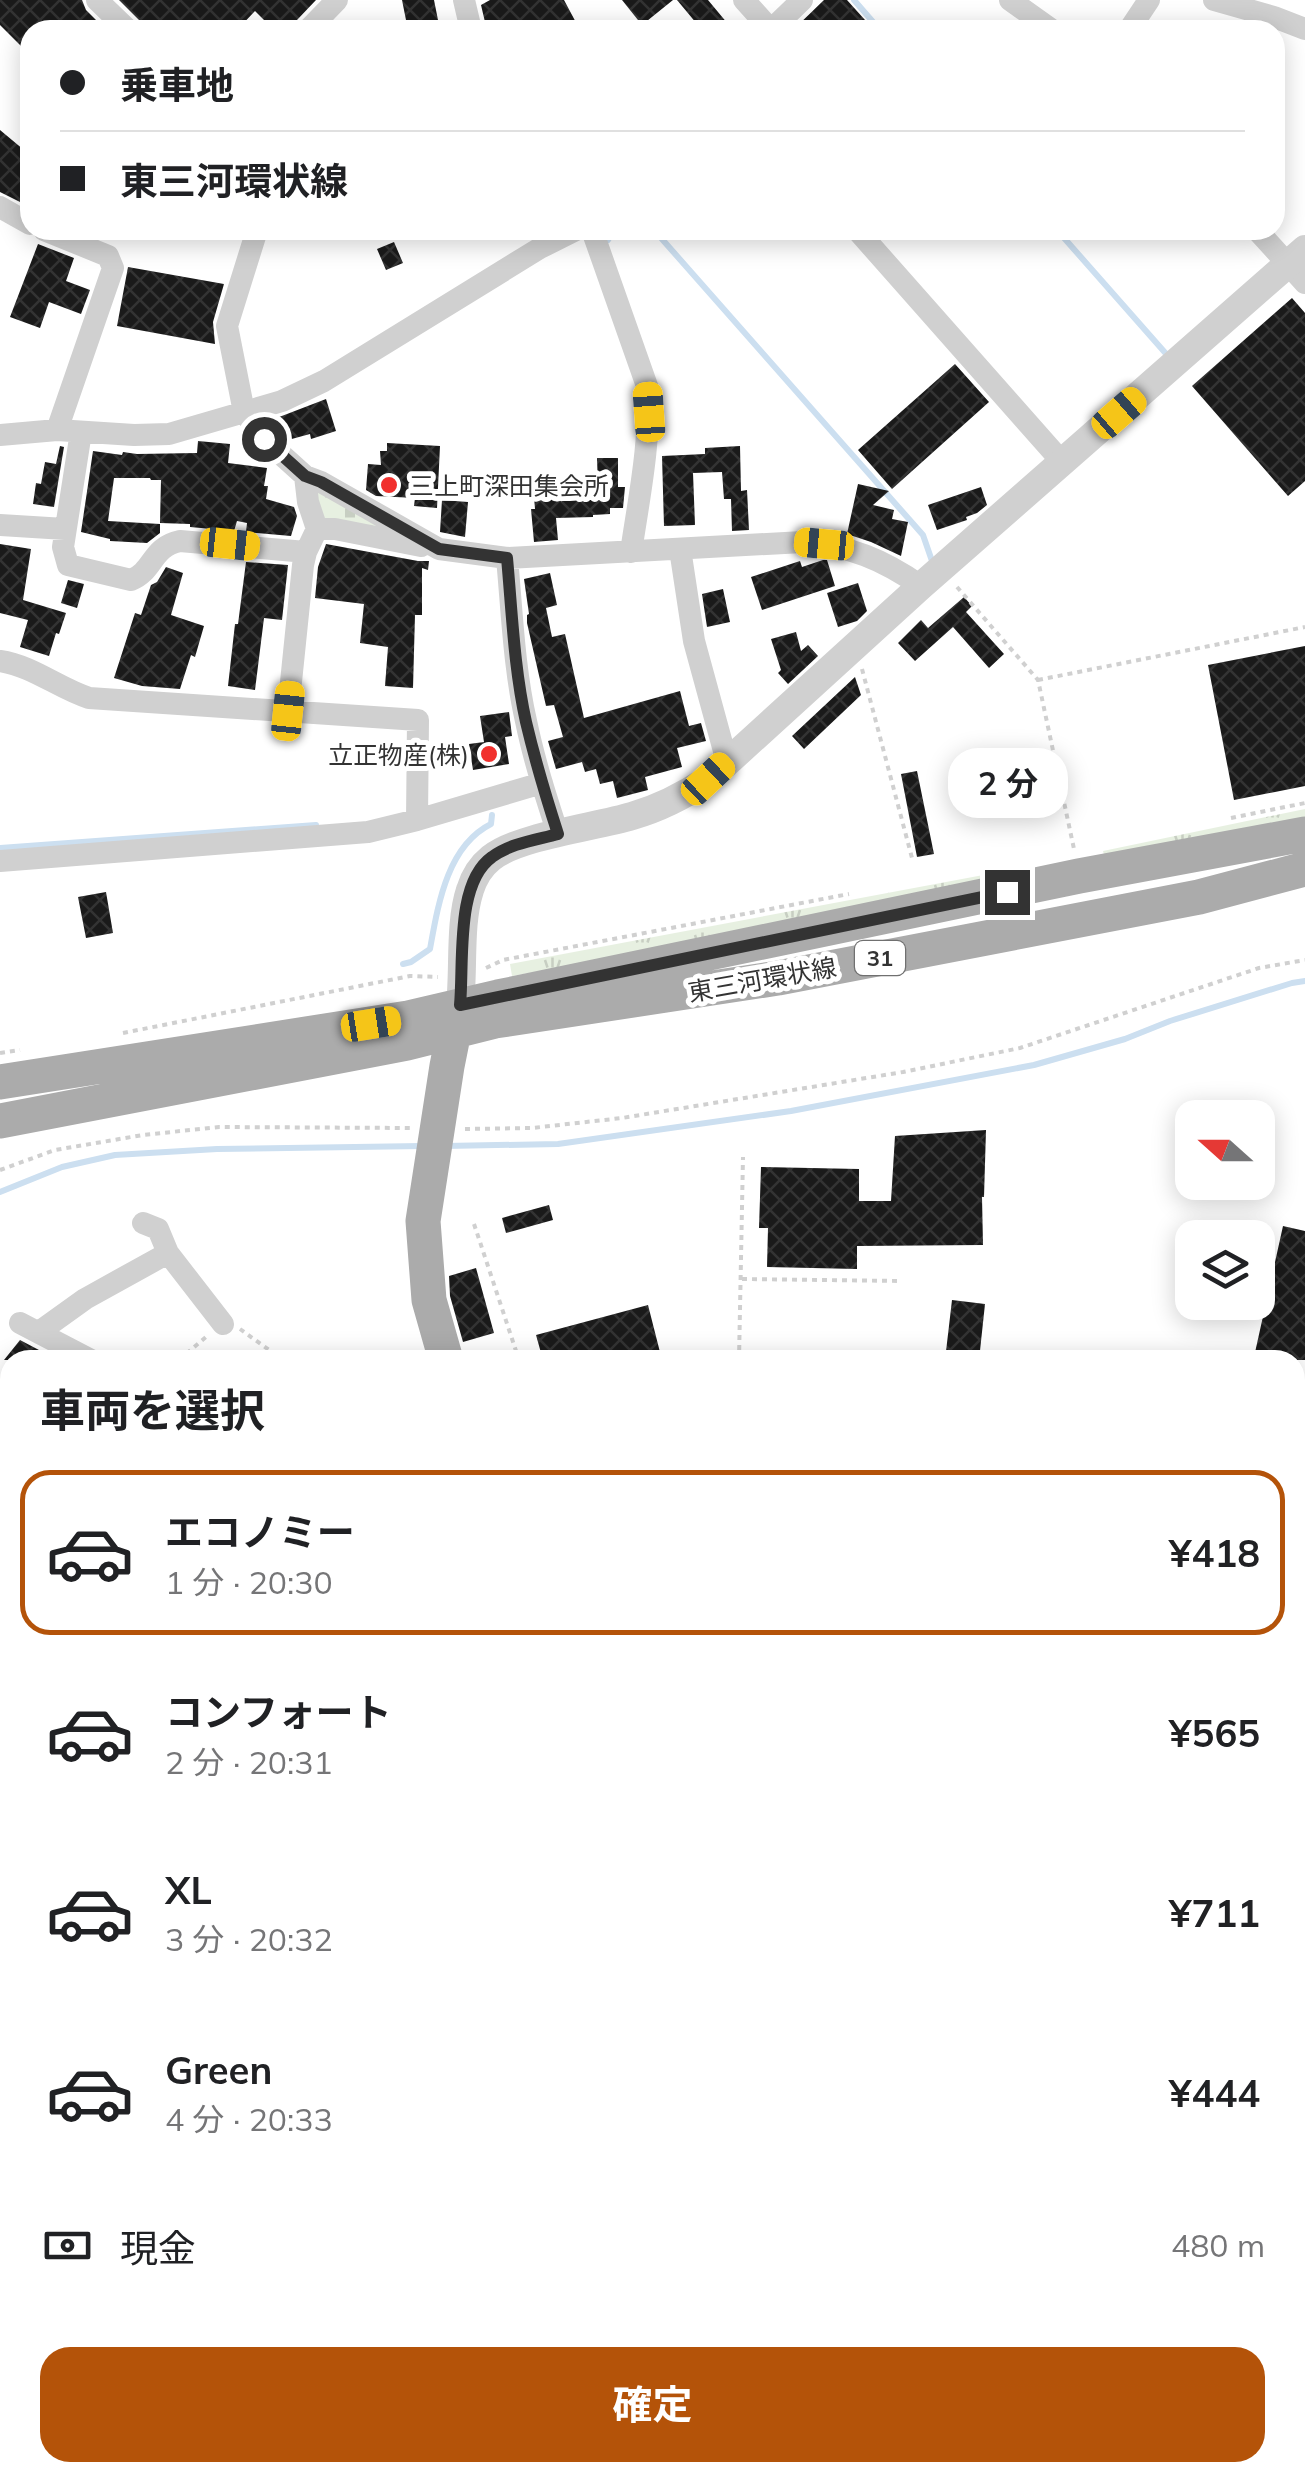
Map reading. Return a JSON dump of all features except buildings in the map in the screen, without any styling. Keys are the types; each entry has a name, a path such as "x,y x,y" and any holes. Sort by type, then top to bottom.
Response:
{"main road":[{"name":"東三河環状線","path":"0,1082 408,1018 458,1003 1305,834"},
{"name":"東三河環状線","path":"0,1120 254,1073 458,1003 495,1021 816,970 1199,897 1305,869"},
{"path":"443,1350 429,1300 423,1221 458,1003"}],"street":[{"path":"96,0 117,20"},
{"path":"318,20 338,0"},
{"path":"744,0 762,20"},
{"path":"781,20 802,0"},
{"path":"1010,0 1038,20"},
{"path":"1214,0 1284,20"},
{"path":"57,430 113,268 108,256 69,240"},
{"path":"253,240 227,326 244,412 264,439 305,476 439,549"},
{"path":"0,435 57,430 169,434 282,401 324,381 556,240"},
{"path":"596,240 647,386 647,439 631,552"},
{"path":"866,240 1062,462"},
{"path":"458,1003 464,914 470,890 487,861 506,849 634,816 670,802 708,779 1062,462 1299,266 1269,240"},
{"path":"81,432 63,547 68,566 131,580 140,576 160,549 180,541 306,552"},
{"path":"288,711 306,552 316,530 305,476"},
{"path":"0,525 65,528"},
{"path":"316,530 335,529 507,558 774,542 824,544 930,577"},
{"path":"680,549 694,641 727,762"},
{"path":"507,558 525,719 558,834"},
{"path":"0,661 17,664 89,698 418,720 417,820"},
{"path":"0,861 368,832 542,783"},
{"path":"144,1223 158,1229 168,1253 223,1324"},
{"path":"73,1350 30,1328 168,1253"}],"path":[{"path":"930,577 1038,680 1080,876"},
{"path":"1038,680 1305,627"},
{"path":"861,665 912,858"},
{"path":"1228,819 1305,803"},
{"path":"120,1034 410,976 430,979 458,1003 485,968 503,960 865,892"},
{"path":"0,1170 55,1150 219,1127 435,1144 622,1118 903,1072 1020,1048 1258,968 1305,960"},
{"path":"0,1052 34,1048"},
{"path":"739,1350 743,1157"},
{"path":"474,1224 516,1350"},
{"path":"741,1278 902,1281"}],"green space":[{"path":"313,486 403,537 321,521"},
{"path":"1305,809 1305,820 1106,862 1103,851"},
{"path":"1020,868 1022,879 797,925 512,976 510,964"}],"waterway":[{"path":"854,0 871,20"},
{"path":"663,240 923,535 932,561"},
{"path":"1066,240 1168,356"},
{"path":"403,964 430,949 441,896 454,862 476,834 491,824 492,815"},
{"path":"0,848 316,825"},
{"path":"445,1146 558,1144 791,1111 1034,1065 1305,981"},
{"path":"0,1192 62,1167 115,1155 217,1149 422,1146"}],"place":[{"name":"三上町深田集会所","path":"389,485"},
{"name":"立正物産(株)","path":"489,754"}],"route":[{"path":"264,439 305,476 439,549 507,558 525,719 558,834 496,854 475,878 464,914 460,1005 1007,892"}]}
